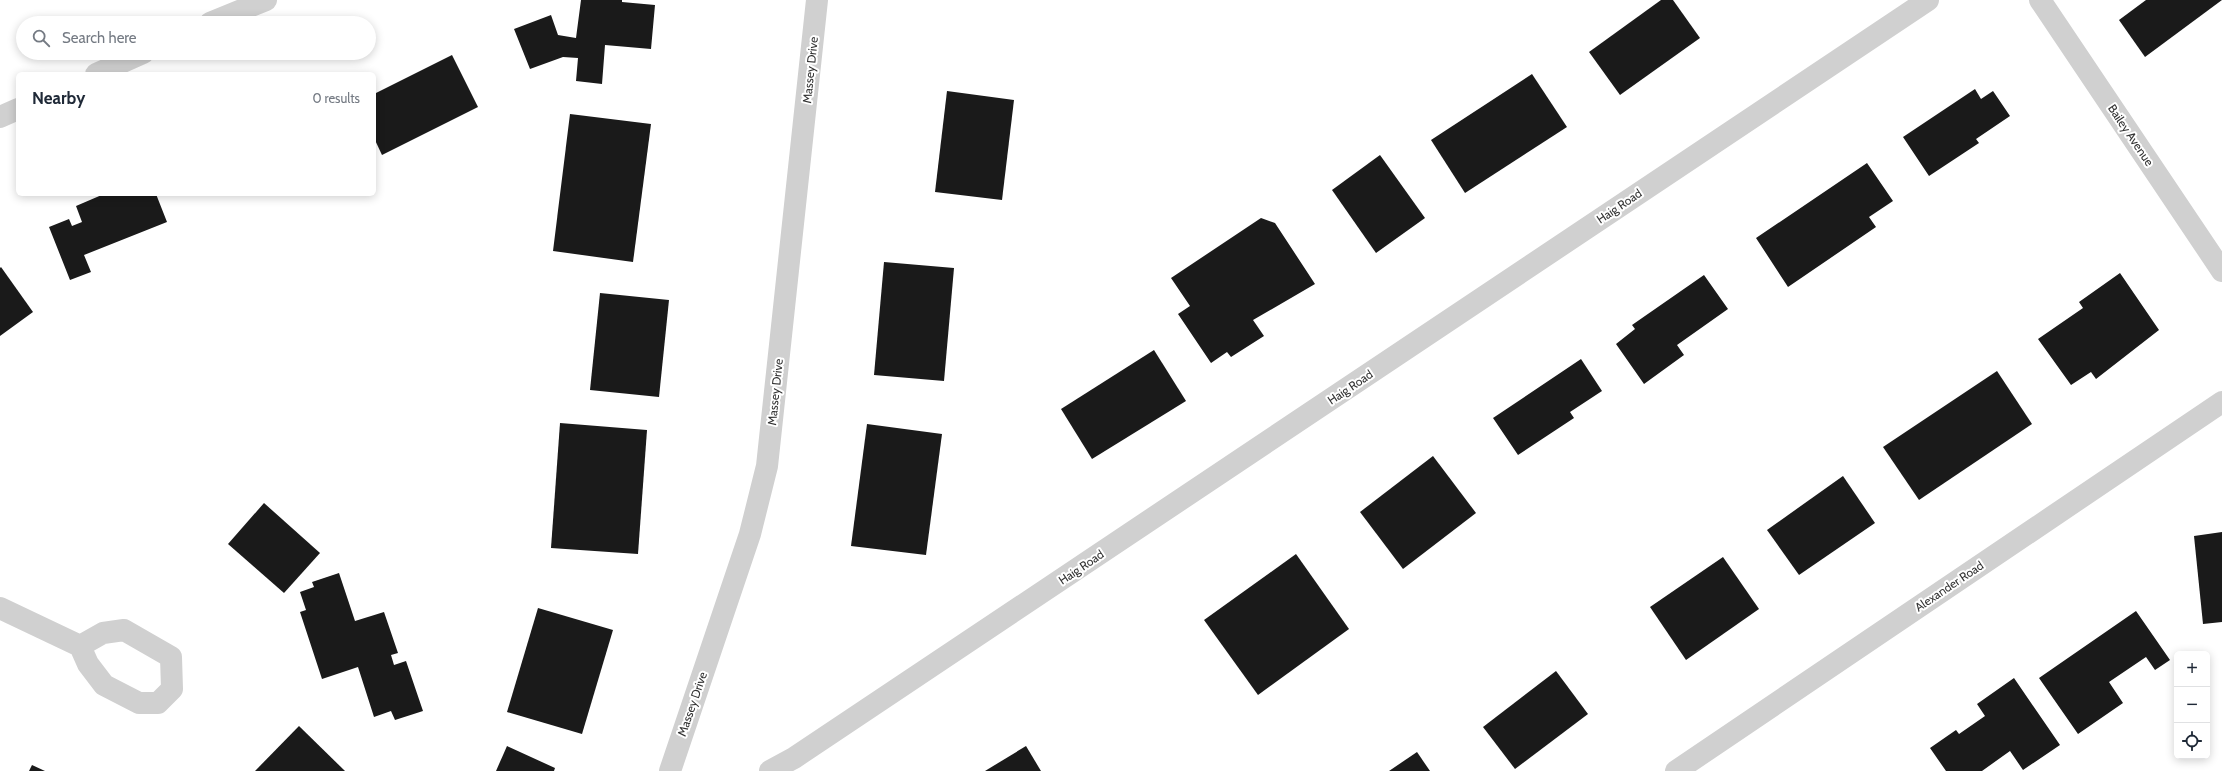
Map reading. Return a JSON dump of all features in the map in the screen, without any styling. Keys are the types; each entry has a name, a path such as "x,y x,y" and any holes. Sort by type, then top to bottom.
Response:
{"street":[{"path":"227,16 266,0"},
{"name":"Massey Drive","path":"670,771 750,534 767,466 817,0"},
{"name":"Haig Road","path":"770,771 794,758 1928,0"},
{"name":"Bailey Avenue","path":"2040,0 2222,271"},
{"path":"100,72 127,60"},
{"path":"0,117 16,110"},
{"name":"Alexander Road","path":"1676,771 2222,402"},
{"path":"0,608 80,646"}],"building":[{"path":"581,0 622,0 622,2 655,5 651,49 605,45 602,84 576,81 578,58 563,57 530,69 514,29 551,15 558,35 576,38"},
{"path":"1661,0 1673,0 1700,38 1620,95 1589,52"},
{"path":"2146,0 2222,0 2145,57 2119,20"},
{"path":"452,55 478,107 382,155 376,142 376,93"},
{"path":"1532,74 1567,127 1465,193 1431,140"},
{"path":"1975,89 1981,99 1993,91 2010,116 1976,139 1979,143 1929,176 1903,137"},
{"path":"947,91 1014,100 1002,200 935,192"},
{"path":"570,114 651,124 633,262 553,251"},
{"path":"1380,155 1425,218 1376,253 1332,190"},
{"path":"1867,163 1893,201 1869,217 1876,227 1788,287 1756,238"},
{"path":"99,196 157,196 167,222 84,255 91,272 70,280 49,227 69,219 72,226 82,222 76,206"},
{"path":"1261,218 1275,223 1315,284 1253,320 1264,336 1231,357 1227,352 1211,363 1178,314 1190,306 1171,278"},
{"path":"884,262 954,268 944,381 874,375"},
{"path":"1,267 33,312 0,336 0,268"},
{"path":"2120,273 2159,330 2096,379 2091,372 2071,385 2038,339 2083,308 2079,302"},
{"path":"1704,275 1728,309 1677,345 1684,355 1644,384 1616,344 1635,329 1632,325"},
{"path":"600,293 669,300 659,397 590,390"},
{"path":"1154,350 1186,401 1092,459 1061,409"},
{"path":"1581,359 1602,391 1570,412 1574,418 1518,455 1493,418"},
{"path":"1997,371 2032,424 1919,500 1883,447"},
{"path":"560,423 647,430 638,554 551,548"},
{"path":"867,424 942,434 926,555 851,546"},
{"path":"1433,456 1476,513 1403,569 1360,512"},
{"path":"1843,476 1875,523 1799,575 1767,530"},
{"path":"264,503 320,553 284,593 228,544"},
{"path":"2222,532 2222,622 2203,624 2194,536"},
{"path":"1296,554 1349,629 1258,695 1204,620"},
{"path":"1723,557 1759,609 1686,660 1650,607"},
{"path":"339,573 355,621 384,612 398,653 391,655 394,665 406,661 423,711 395,720 391,711 374,717 358,667 322,679 300,612 306,610 300,592 314,587 312,582"},
{"path":"538,608 613,630 582,734 507,712"},
{"path":"2136,611 2170,660 2155,670 2146,657 2109,682 2123,703 2078,734 2039,678"},
{"path":"1556,671 1588,714 1515,769 1483,727"},
{"path":"2014,678 2060,745 2023,770 2010,751 1982,771 1946,771 1930,748 1956,730 1959,734 1985,716 1977,704"},
{"path":"299,726 345,771 255,771"},
{"path":"507,746 555,768 554,771 496,771"},
{"path":"1026,746 1041,771 985,771"},
{"path":"1417,752 1430,771 1389,771"},
{"path":"32,765 45,771 29,771"}]}
